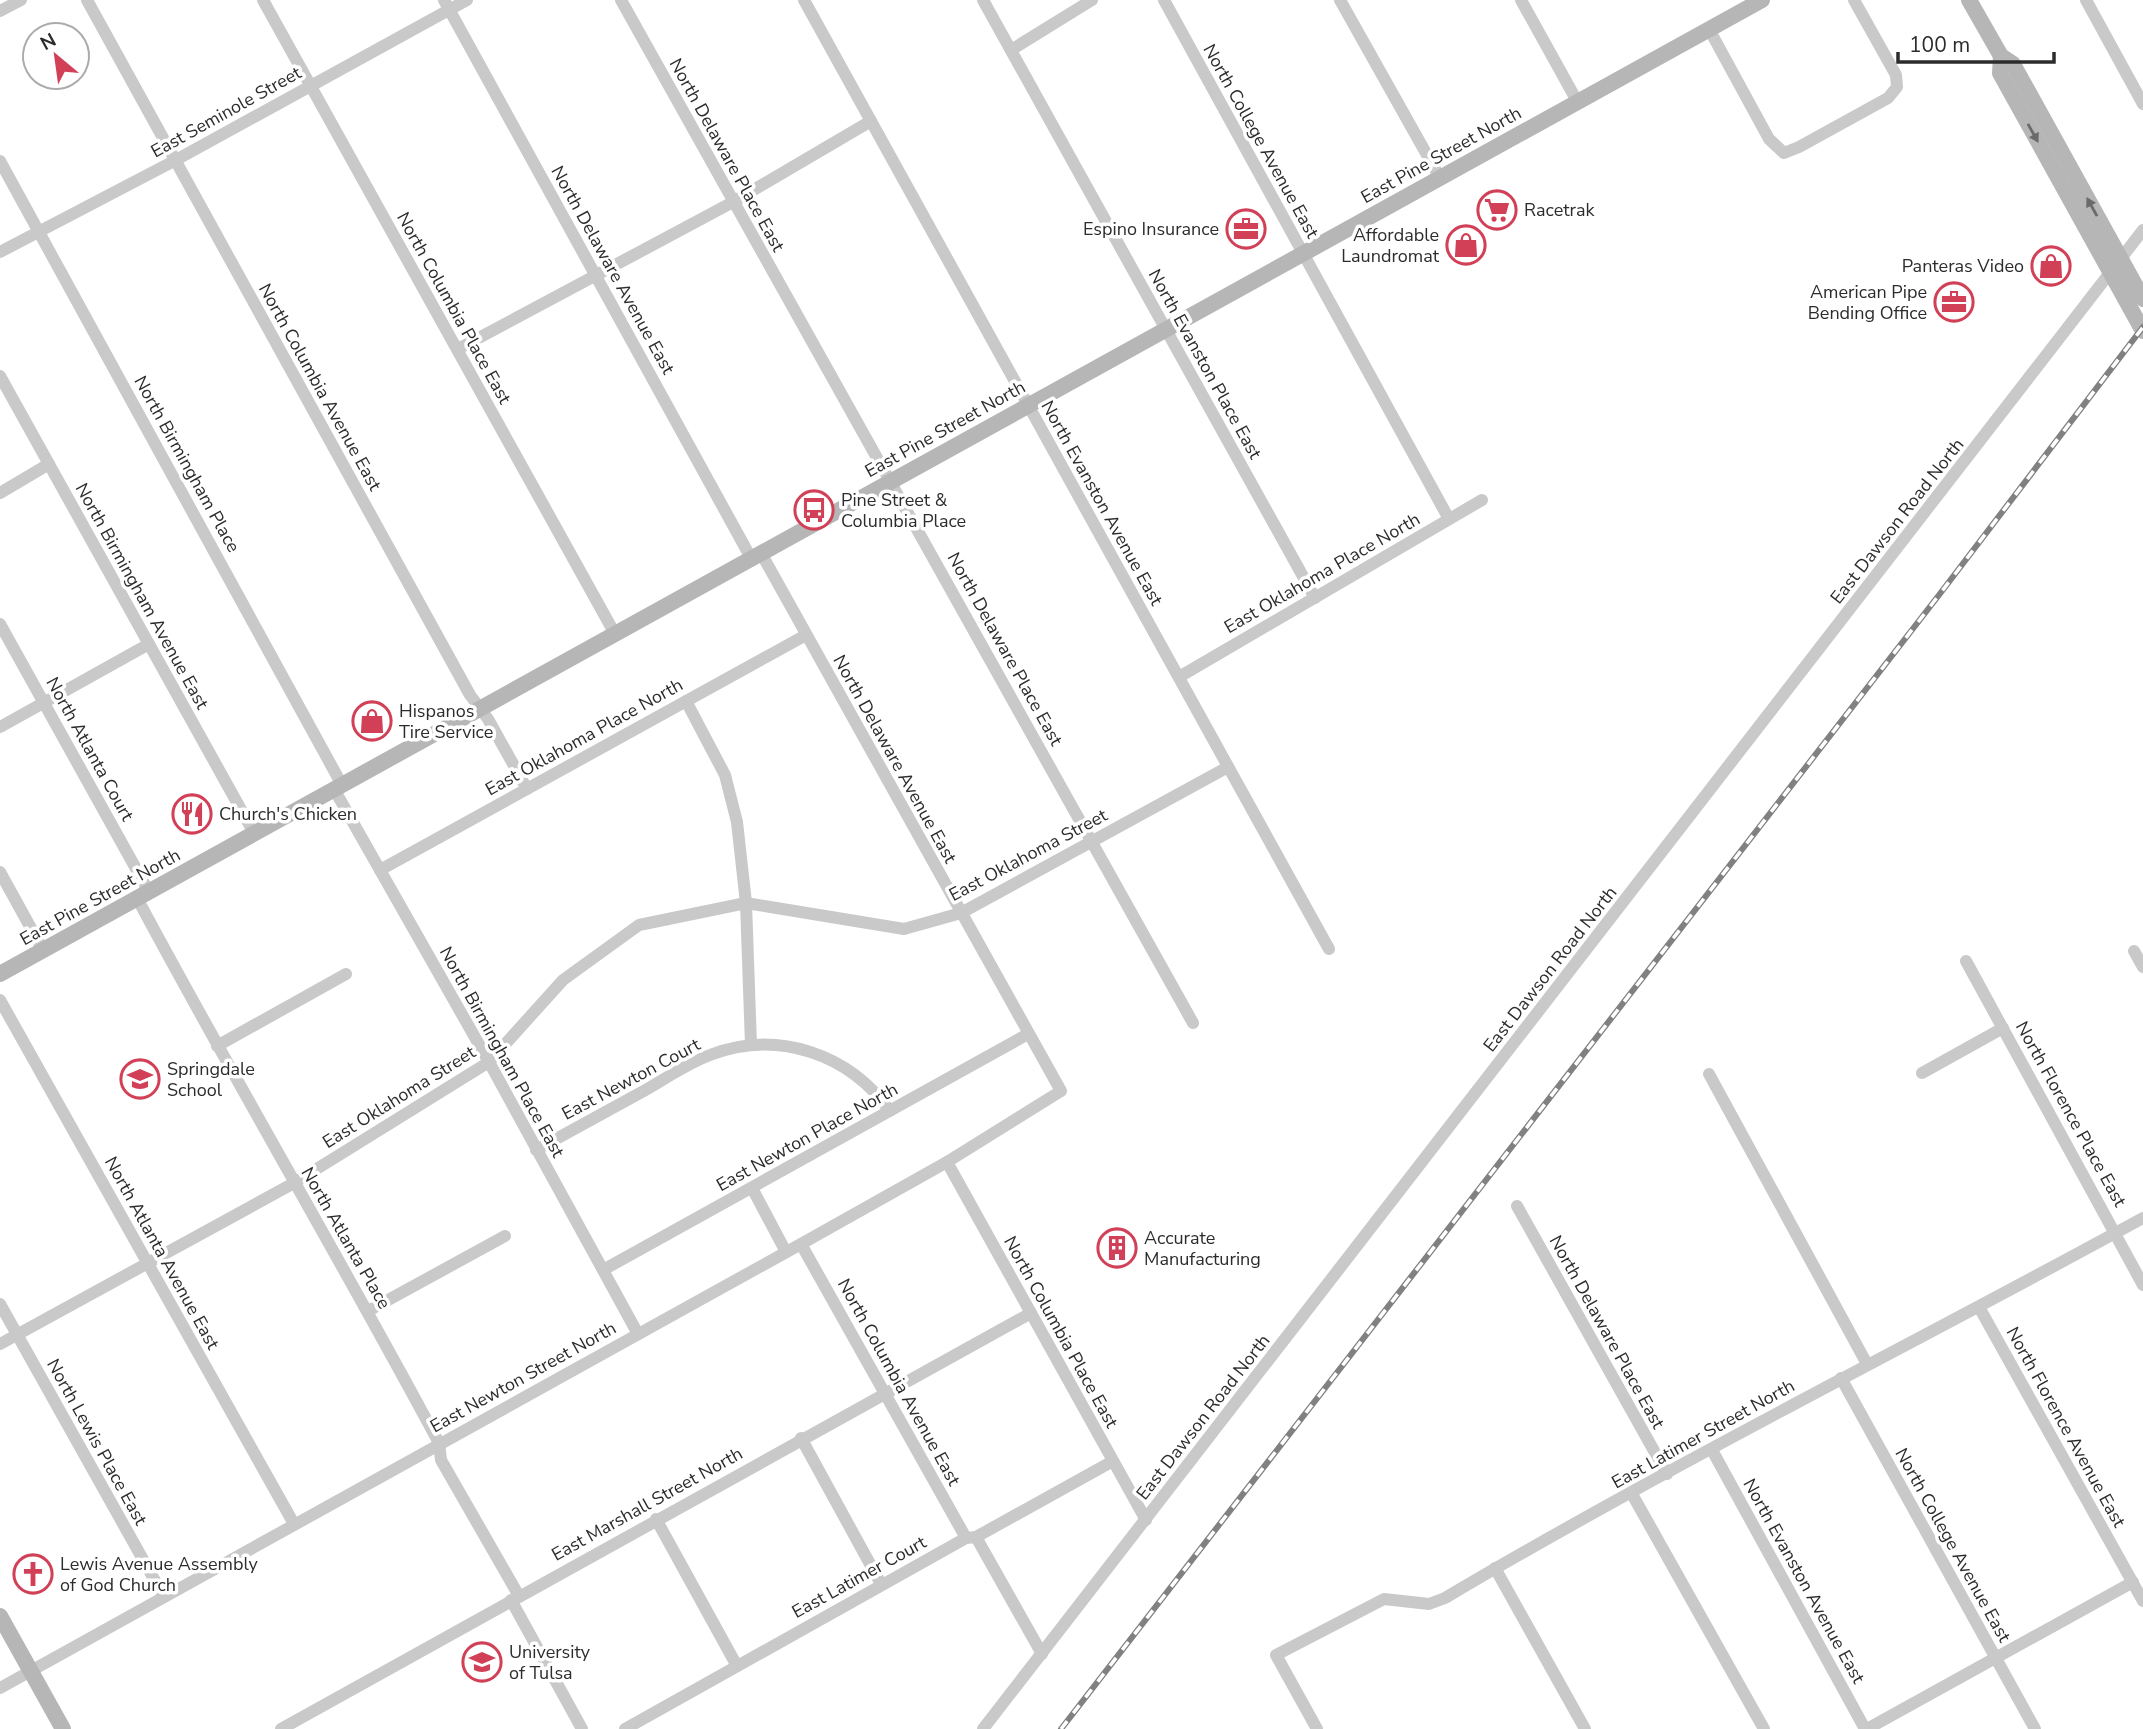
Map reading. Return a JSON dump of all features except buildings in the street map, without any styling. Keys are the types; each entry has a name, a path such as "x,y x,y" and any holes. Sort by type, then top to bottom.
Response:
{"main road":[{"name":"East Pine Street North","path":"0,974 1762,0"},
{"path":"1969,0 2001,56 2013,64 2057,160 2115,265 2143,331"},
{"path":"2115,265 2143,299"},
{"path":"0,1616 63,1729"}],"street":[{"path":"0,11 21,0"},
{"name":"North Columbia Avenue East","path":"87,0 174,161 527,789"},
{"name":"North Columbia Place East","path":"263,0 615,634"},
{"name":"East Seminole Street","path":"0,252 174,161 447,5 467,0"},
{"name":"North Delaware Place East","path":"621,0 1193,1023"},
{"name":"North Evanston Avenue East","path":"804,0 1329,949"},
{"name":"North Evanston Place East","path":"982,0 1315,598"},
{"path":"1011,50 1092,0"},
{"name":"North College Avenue East","path":"1164,0 1450,519"},
{"path":"1340,0 1440,178"},
{"path":"1521,0 1577,101"},
{"path":"1709,29 1769,139 1784,153 1888,98 1898,87 1896,75 1854,0"},
{"path":"2085,0 2143,104"},
{"name":"North Delaware Avenue East","path":"447,5 596,274 756,555 806,635 1061,1091"},
{"path":"458,349 733,202 871,121"},
{"name":"North Birmingham Place","path":"0,161 40,230 338,787"},
{"name":"East Dawson Road North","path":"983,1729 2143,230"},
{"name":"North Birmingham Avenue East","path":"0,376 254,833"},
{"path":"0,493 50,464"},
{"name":"East Oklahoma Place North","path":"1179,677 1482,500"},
{"name":"North Atlanta Court","path":"0,624 45,702 143,895"},
{"name":"East Oklahoma Place North","path":"380,870 806,635"},
{"path":"0,727 149,644"},
{"path":"686,701 716,754 732,795 747,903 751,1045"},
{"name":"East Oklahoma Street","path":"0,1345 294,1183 489,1062 563,980 639,925 747,903 905,929 961,913 1228,767"},
{"name":"North Birmingham Place East","path":"338,787 380,870 638,1334"},
{"path":"0,872 43,950"},
{"name":"North Atlanta Place","path":"143,895 217,1046 369,1311 439,1443 441,1460 582,1729"},
{"path":"2134,951 2143,967"},
{"name":"North Florence Place East","path":"1966,961 2143,1285"},
{"path":"217,1046 346,974"},
{"name":"North Atlanta Avenue East","path":"0,1000 294,1524"},
{"path":"1922,1073 2003,1028"},
{"name":"East Newton Place North","path":"603,1270 1028,1034"},
{"name":"East Newton Court","path":"536,1150 709,1055 751,1045 787,1045 839,1062 876,1090 890,1111"},
{"path":"1709,1074 1867,1364"},
{"name":"East Newton Street North","path":"0,1688 947,1162 1061,1091"},
{"name":"North Columbia Place East","path":"947,1162 1146,1520"},
{"path":"752,1188 786,1252"},
{"name":"North Delaware Place East","path":"1517,1206 1667,1474"},
{"name":"East Latimer Street North","path":"1317,1729 1276,1655 1384,1599 1429,1604 1445,1598 1841,1378 2143,1218"},
{"path":"369,1311 505,1236"},
{"name":"North Columbia Avenue East","path":"801,1244 885,1393 1042,1654"},
{"name":"North Lewis Place East","path":"0,1304 164,1597"},
{"name":"North Florence Avenue East","path":"1979,1307 2143,1601"},
{"name":"East Marshall Street North","path":"281,1729 801,1438 1031,1313"},
{"name":"North College Avenue East","path":"1841,1378 2035,1729"},
{"path":"801,1438 881,1584"},
{"name":"North Evanston Avenue East","path":"1712,1450 1866,1729"},
{"name":"East Latimer Court","path":"625,1729 881,1584 1113,1461"},
{"path":"1632,1494 1764,1729"},
{"path":"656,1519 737,1666"},
{"path":"1495,1568 1585,1729"},
{"path":"1866,1729 2133,1582"}],"railway":[{"path":"1061,1729 1939,595 2143,327"}],"place":[{"name":"Racetrak","path":"1497,210"},
{"name":"Espino Insurance","path":"1246,229"},
{"name":"Affordable Laundromat","path":"1466,245"},
{"name":"Panteras Video","path":"2051,266"},
{"name":"American Pipe Bending Office","path":"1954,302"},
{"name":"Pine Street & Columbia Place","path":"814,510"},
{"name":"Hispanos Tire Service","path":"372,721"},
{"name":"Church's Chicken","path":"192,814"},
{"name":"Springdale School","path":"140,1079"},
{"name":"Accurate Manufacturing","path":"1117,1248"},
{"name":"Lewis Avenue Assembly of God Church","path":"33,1574"},
{"name":"University of Tulsa","path":"482,1662"}]}
